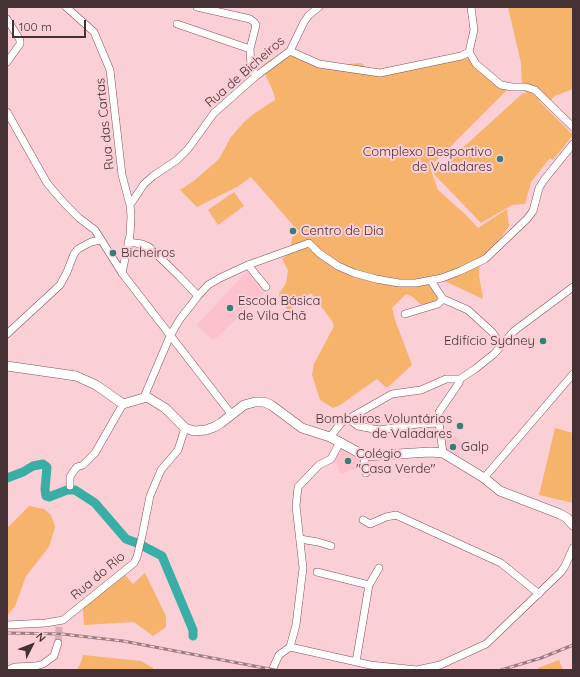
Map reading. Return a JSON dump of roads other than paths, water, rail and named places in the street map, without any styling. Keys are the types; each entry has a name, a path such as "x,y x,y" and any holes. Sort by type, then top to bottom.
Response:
{"main road":[{"path":"7,366 76,376 96,385 123,404 144,397 149,397 165,408 185,428 194,431 206,430 221,424 244,405 255,402 264,402 271,405 302,428 330,437 365,456 430,452 443,454 484,478 500,491 571,518"}],"street":[{"path":"198,7 250,19 254,22 256,25 250,49 251,67 256,76"},
{"name":"Rua de Bicheiros","path":"130,205 144,184 177,160 188,149 214,113 256,76 290,51 294,46 304,22 309,15 319,7"},
{"path":"471,7 474,30 469,52 476,64 501,85 526,87 535,90 573,126"},
{"name":"Rua das Cartas","path":"70,8 94,32 110,70 122,175 130,205"},
{"path":"7,19 20,40 20,44 7,62"},
{"path":"177,24 250,49"},
{"path":"290,51 319,64 380,73 461,56 469,52"},
{"path":"7,112 47,183 79,218 95,230 122,273 232,415"},
{"path":"144,397 170,336 180,319 208,285 248,265 309,243 328,260 338,266 354,273 399,284 431,281 460,271 485,259 527,219 533,211 539,188 573,144"},
{"path":"122,273 128,242 131,216 130,205"},
{"path":"7,334 60,285 74,254 78,249 91,242 100,240"},
{"path":"128,242 142,244 149,247 198,296"},
{"path":"248,265 266,287"},
{"path":"431,281 443,299 468,310 492,332 502,345"},
{"path":"330,437 342,423 392,394 421,390 446,380 460,379 494,354 514,331 573,287"},
{"path":"405,314 433,306 443,299"},
{"path":"484,478 573,374"},
{"path":"443,454 439,423 440,412 459,383 460,379"},
{"path":"70,486 70,477 73,472 95,453 123,404"},
{"path":"349,419 358,426 379,430 418,424 439,423"},
{"name":"Rua do Rio","path":"7,625 60,624 134,563 137,557 150,496 161,470 178,450 185,428"},
{"path":"273,668 279,654 290,647 296,625 303,568 296,506 298,487 319,465 331,459 340,442"},
{"path":"365,456 364,463 366,473"},
{"path":"363,520 370,524 386,517 396,515 501,563 539,594"},
{"path":"300,539 331,546"},
{"path":"290,647 370,665 417,670 440,665 486,644 561,572 573,548"},
{"path":"356,662 369,585 379,568"},
{"path":"317,572 369,585"},
{"path":"8,670 15,667 36,666 43,664 54,656 58,643"}],"waterway":[{"path":"7,478 23,472 33,466 43,464 47,467 45,489 46,496 49,497 67,490 75,490 95,503 126,539 137,543"},
{"path":"143,546 162,556 193,630 193,636"}],"tunnel":[{"path":"58,643 59,627"}],"railway":[{"path":"7,633 62,634 123,641 275,670"},
{"path":"501,670 541,658 573,645"}],"place":[{"name":"Complexo Desportivo de Valadares","path":"500,159"},
{"name":"Centro de Dia","path":"293,231"},
{"name":"Bicheiros","path":"113,253"},
{"name":"Escola Básica de Vila Chã","path":"230,308"},
{"name":"Edifício Sydney","path":"543,341"},
{"name":"Bombeiros Voluntários de Valadares","path":"460,426"},
{"name":"Galp","path":"453,447"},
{"name":"Colégio \"Casa Verde\"","path":"348,461"}]}
